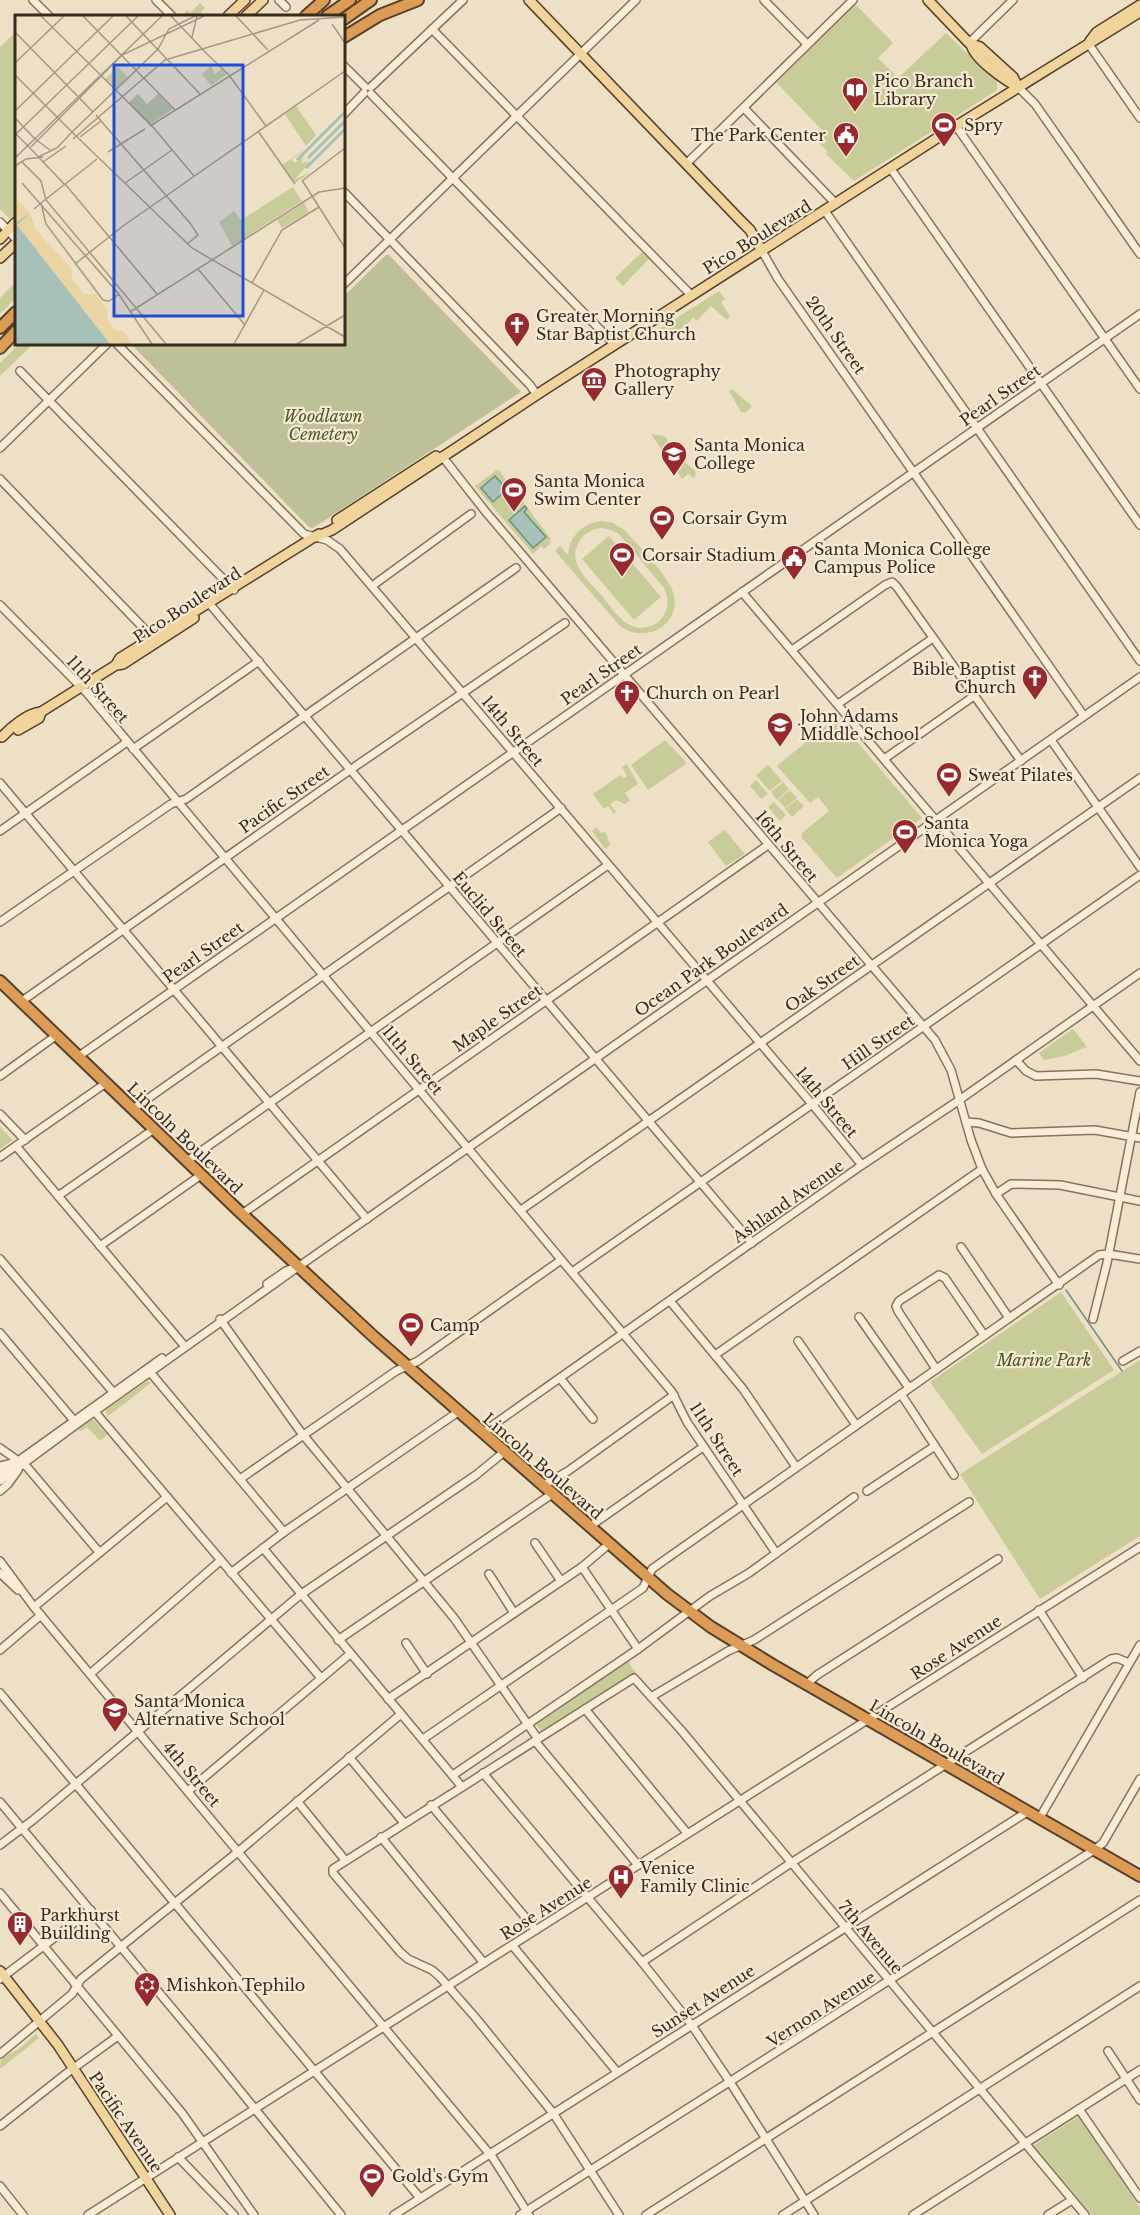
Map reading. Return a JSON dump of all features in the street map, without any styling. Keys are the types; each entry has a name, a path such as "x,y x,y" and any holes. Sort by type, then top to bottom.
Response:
{"highway":[{"path":"307,15 324,0"},
{"path":"328,15 350,0"},
{"path":"345,18 372,0"},
{"path":"345,36 380,15 418,0"},
{"path":"0,328 15,313"},
{"path":"0,348 15,332"},
{"name":"Lincoln Boulevard","path":"0,981 6,992 21,1001 242,1214 407,1367 647,1578 690,1612 741,1646 1140,1876"}],"main road":[{"path":"229,15 245,0"},
{"path":"247,15 263,0"},
{"name":"20th Street","path":"529,0 747,227 762,251"},
{"path":"928,0 970,43 977,45 1013,77 1018,87"},
{"name":"Pico Boulevard","path":"1088,43 1097,32 1140,5"},
{"name":"Pico Boulevard","path":"1,737 35,712 41,712 116,665 120,658 155,640 264,566 332,530 379,496 437,462 442,456 956,126 1140,12"},
{"path":"0,239 15,223"},
{"path":"0,258 15,242"},
{"name":"Pacific Avenue","path":"1,1977 32,2019 40,2023 58,2045 170,2215"}],"street":[{"path":"33,0 48,15"},
{"path":"156,0 171,15"},
{"path":"279,0 286,7"},
{"path":"345,113 463,0"},
{"path":"345,283 636,0"},
{"path":"764,0 807,44"},
{"path":"687,163 853,0"},
{"path":"970,43 1013,0"},
{"path":"432,29 692,296"},
{"path":"1088,43 1140,118"},
{"path":"345,67 615,345"},
{"path":"1018,87 1035,104 1140,254"},
{"path":"744,108 836,204"},
{"path":"956,126 1140,389"},
{"path":"891,169 1140,525"},
{"path":"345,193 530,385 537,395"},
{"path":"825,211 1140,661"},
{"path":"0,222 15,240"},
{"name":"20th Street","path":"762,251 778,279 1084,717"},
{"name":"Pearl Street","path":"79,1056 1140,314"},
{"path":"0,448 106,345"},
{"name":"14th Street","path":"118,345 304,534 327,540 340,549 862,1165"},
{"path":"20,371 233,589"},
{"name":"16th Street","path":"442,456 481,507 924,1026 947,1059 982,1169 996,1194 1059,1285"},
{"path":"0,479 155,640"},
{"path":"372,586 471,514"},
{"path":"0,922 171,804 186,799 516,568"},
{"path":"792,650 892,582 1021,761"},
{"path":"742,592 1140,1061"},
{"name":"Euclid Street","path":"210,604 752,1243"},
{"name":"11th Street","path":"0,605 81,687 470,1148 674,1395 684,1418 776,1553"},
{"name":"Pacific Street","path":"21,1001 565,622"},
{"path":"838,704 933,638"},
{"path":"133,749 259,662"},
{"name":"Ocean Park Boulevard","path":"0,1474 150,1372 150,1368 286,1271 298,1267 368,1219 1140,677"},
{"path":"884,759 974,696"},
{"path":"1051,740 1140,867"},
{"path":"0,831 127,742"},
{"name":"Oak Street","path":"521,1210 1140,778"},
{"path":"0,783 368,1219"},
{"path":"133,1108 561,808"},
{"name":"Maple Street","path":"242,1214 768,845"},
{"path":"188,1161 608,865"},
{"name":"Hill Street","path":"572,1272 1140,875"},
{"name":"Ashland Avenue","path":"483,1434 862,1165 1140,973"},
{"path":"0,1076 57,1035"},
{"path":"1016,1060 1026,1071 1036,1076 1103,1074 1140,1081"},
{"path":"0,1157 106,1083"},
{"path":"1093,1319 1140,1092"},
{"path":"0,1114 25,1140"},
{"path":"966,1122 1019,1133 1095,1130 1140,1138"},
{"path":"58,1196 154,1129"},
{"path":"16,1146 182,1343"},
{"path":"715,1355 982,1169"},
{"path":"100,1246 201,1174"},
{"path":"996,1194 1011,1184 1060,1185 1140,1201"},
{"path":"961,1247 1009,1318"},
{"path":"423,1739 643,1588 652,1569 1099,1255 1108,1254 1140,1259"},
{"path":"0,1259 112,1392"},
{"path":"240,1479 396,1371 418,1361 561,1260"},
{"path":"936,1369 896,1306 933,1277 939,1275 945,1278 984,1335"},
{"path":"670,1301 743,1389 796,1467"},
{"path":"859,1317 909,1388"},
{"path":"220,1319 304,1435 425,1581 528,1724 536,1740 638,1865"},
{"name":"Ocean Park Boulevard","path":"75,1422 99,1406 112,1392 220,1319"},
{"path":"0,1333 75,1422"},
{"path":"798,1341 856,1425"},
{"path":"1123,1361 1140,1351"},
{"path":"150,1372 284,1532"},
{"path":"560,1378 593,1419"},
{"path":"901,1394 954,1475"},
{"path":"542,1486 568,1471 674,1395"},
{"path":"99,1406 106,1425 321,1678"},
{"path":"231,1573 284,1532 458,1412"},
{"path":"589,1527 703,1446"},
{"path":"867,1491 935,1446"},
{"path":"0,1448 19,1463 99,1552"},
{"path":"0,1845 300,1595 476,1475 504,1452"},
{"name":"Ocean Park Boulevard","path":"0,1466 19,1463"},
{"name":"Ocean Park Boulevard","path":"0,1481 19,1463"},
{"name":"Ocean Park Boulevard","path":"0,1491 8,1484 19,1463"},
{"path":"338,1640 552,1494"},
{"path":"34,1607 167,1497"},
{"path":"453,1775 638,1649 710,1596 749,1573 854,1497"},
{"path":"651,1697 727,1651 754,1640 969,1502"},
{"path":"535,1543 561,1581"},
{"path":"388,1699 582,1567 609,1544"},
{"name":"Rose Avenue","path":"88,2215 738,1800 1140,1547"},
{"path":"263,1548 462,1787"},
{"path":"807,1684 817,1675 998,1559"},
{"name":"4th Street","path":"0,1561 34,1607"},
{"path":"90,1674 220,1561"},
{"path":"582,1567 638,1649"},
{"name":"4th Street","path":"0,1572 41,1615 489,2153 525,2214"},
{"path":"489,1574 514,1613"},
{"path":"1039,1610 1083,1677"},
{"path":"0,1650 41,1615"},
{"path":"406,1643 427,1674"},
{"path":"1039,1819 1140,1645"},
{"path":"188,1791 350,1654"},
{"path":"642,1962 791,1863 1111,1659 1117,1658 1129,1663"},
{"name":"7th Avenue","path":"585,1709 634,1678 1084,2215"},
{"path":"0,1693 420,2198"},
{"path":"619,2215 553,2113 448,1986 432,1970 408,1959 400,1952 333,1873 333,1869 585,1709 687,1833"},
{"path":"0,2054 72,1995 81,1979 239,1851 401,1714"},
{"path":"349,1757 404,1823"},
{"path":"483,1773 642,1962 691,2025 730,2082 813,2215"},
{"name":"Vernon Avenue","path":"525,2214 590,2170 1094,1850 1102,1844 1140,1779"},
{"path":"297,1801 345,1860"},
{"path":"0,1802 341,2215"},
{"path":"431,1805 536,1930"},
{"name":"Sunset Avenue","path":"394,2215 1027,1812"},
{"path":"381,1837 484,1963"},
{"path":"0,1893 204,2141 255,2215"},
{"path":"646,2215 1140,1900"},
{"path":"0,1909 8,1903"},
{"path":"1,1977 91,1910"},
{"path":"512,1945 617,2072"},
{"path":"783,2215 1140,1986"},
{"path":"0,2126 118,2036"},
{"path":"1108,2051 1140,2100"},
{"path":"913,2215 1140,2070"},
{"path":"1079,2109 1140,2198"},
{"path":"178,2157 234,2215"},
{"path":"0,2186 22,2215"},
{"path":"1048,2215 1072,2200"}],"green space":[{"path":"200,3 205,8 201,12 204,15 182,15 188,10 190,13"},
{"path":"855,4 893,43 878,58 898,78 946,33 997,81 997,90 854,181 826,154 827,151 814,138 822,130 776,82"},
{"path":"15,33 15,213 10,219 0,209 0,47"},
{"path":"642,252 649,259 623,286 615,278"},
{"name":"Woodlawn Cemetery","path":"386,255 389,255 521,392 313,528 309,527 132,345 345,345 345,295"},
{"path":"15,283 15,299 0,314 0,298"},
{"path":"719,291 725,299 721,302 730,316 727,320 711,306 697,321 693,318 674,337 661,328"},
{"path":"18,345 32,345 0,376 0,363"},
{"path":"732,389 752,406 745,413 741,412 729,391"},
{"path":"651,434 665,436 673,451 682,461 673,466"},
{"path":"685,462 696,472 694,478 688,474 682,479 675,469"},
{"name":"Santa Monica Swim Center","path":"498,469 551,539 549,541 551,543 544,549 541,546 533,554 475,486"},
{"path":"595,522 613,523 623,529 651,559 670,585 675,604 672,614 660,629 640,633 620,626 555,551 560,546 568,555 574,536","holes":["602,528 619,534 664,588 667,596 666,611 662,618 652,626 636,627 624,621 586,579 577,565 576,550 583,536"]},
{"name":"Corsair Stadium","path":"609,536 661,597 634,620 582,559"},
{"path":"836,717 922,818 837,878 802,838 802,833 829,811 818,797 810,803 777,766"},
{"path":"665,740 686,764 648,790 631,765"},
{"path":"627,764 638,784 625,793 630,800 625,804 616,800 610,804 616,812 614,814 608,806 604,809 593,794 620,775 624,778 627,776 622,767"},
{"path":"768,765 782,781 770,791 756,775"},
{"path":"756,780 768,794 761,799 750,786"},
{"path":"783,782 789,789 777,800 771,792"},
{"path":"790,790 797,798 785,808 778,800"},
{"path":"797,799 804,806 792,817 785,809"},
{"path":"774,802 786,815 780,821 768,807"},
{"path":"596,827 601,833 605,832 611,844 605,849 592,831"},
{"path":"725,830 745,854 726,866 708,842"},
{"path":"1073,1029 1087,1047 1064,1056 1044,1060 1039,1053"},
{"path":"0,1127 13,1140 0,1149"},
{"name":"Marine Park","path":"1061,1292 1114,1370 982,1454 930,1382"},
{"path":"1140,1360 1140,1536 1040,1599 960,1474"},
{"path":"147,1381 151,1383 107,1417 106,1410"},
{"path":"90,1420 94,1420 107,1435 100,1441 87,1427 81,1431 78,1429"},
{"path":"628,1661 636,1673 542,1733 536,1724"},
{"path":"36,2034 39,2038 0,2069 1,2058 19,2049"},
{"path":"1079,2116 1140,2208 1140,2215 1092,2215 1034,2145"}],"water":[{"path":"495,476 510,493 505,497 502,494 493,502 481,488"},
{"path":"525,506 527,509 524,512 546,537 533,548 509,520"}],"waterway":[{"path":"1066,1290 1122,1371"}],"place":[{"name":"Pico Branch Library","path":"855,113"},
{"name":"Spry","path":"944,148"},
{"name":"The Park Center","path":"846,158"},
{"name":"Greater Morning Star Baptist Church","path":"517,348"},
{"name":"Photography Gallery","path":"594,403"},
{"name":"Santa Monica College","path":"674,477"},
{"name":"Santa Monica Swim Center","path":"514,513"},
{"name":"Corsair Gym","path":"662,541"},
{"name":"Corsair Stadium","path":"622,578"},
{"name":"Santa Monica College Campus Police","path":"794,581"},
{"name":"Bible Baptist Church","path":"1035,701"},
{"name":"Church on Pearl","path":"627,716"},
{"name":"John Adams Middle School","path":"780,748"},
{"name":"Sweat Pilates","path":"949,798"},
{"name":"Santa Monica Yoga","path":"905,855"},
{"name":"Camp","path":"411,1348"},
{"name":"Santa Monica Alternative School","path":"115,1733"},
{"name":"Venice Family Clinic","path":"621,1900"},
{"name":"Parkhurst Building","path":"20,1947"},
{"name":"Mishkon Tephilo","path":"147,2008"},
{"name":"Gold's Gym","path":"372,2199"}]}
